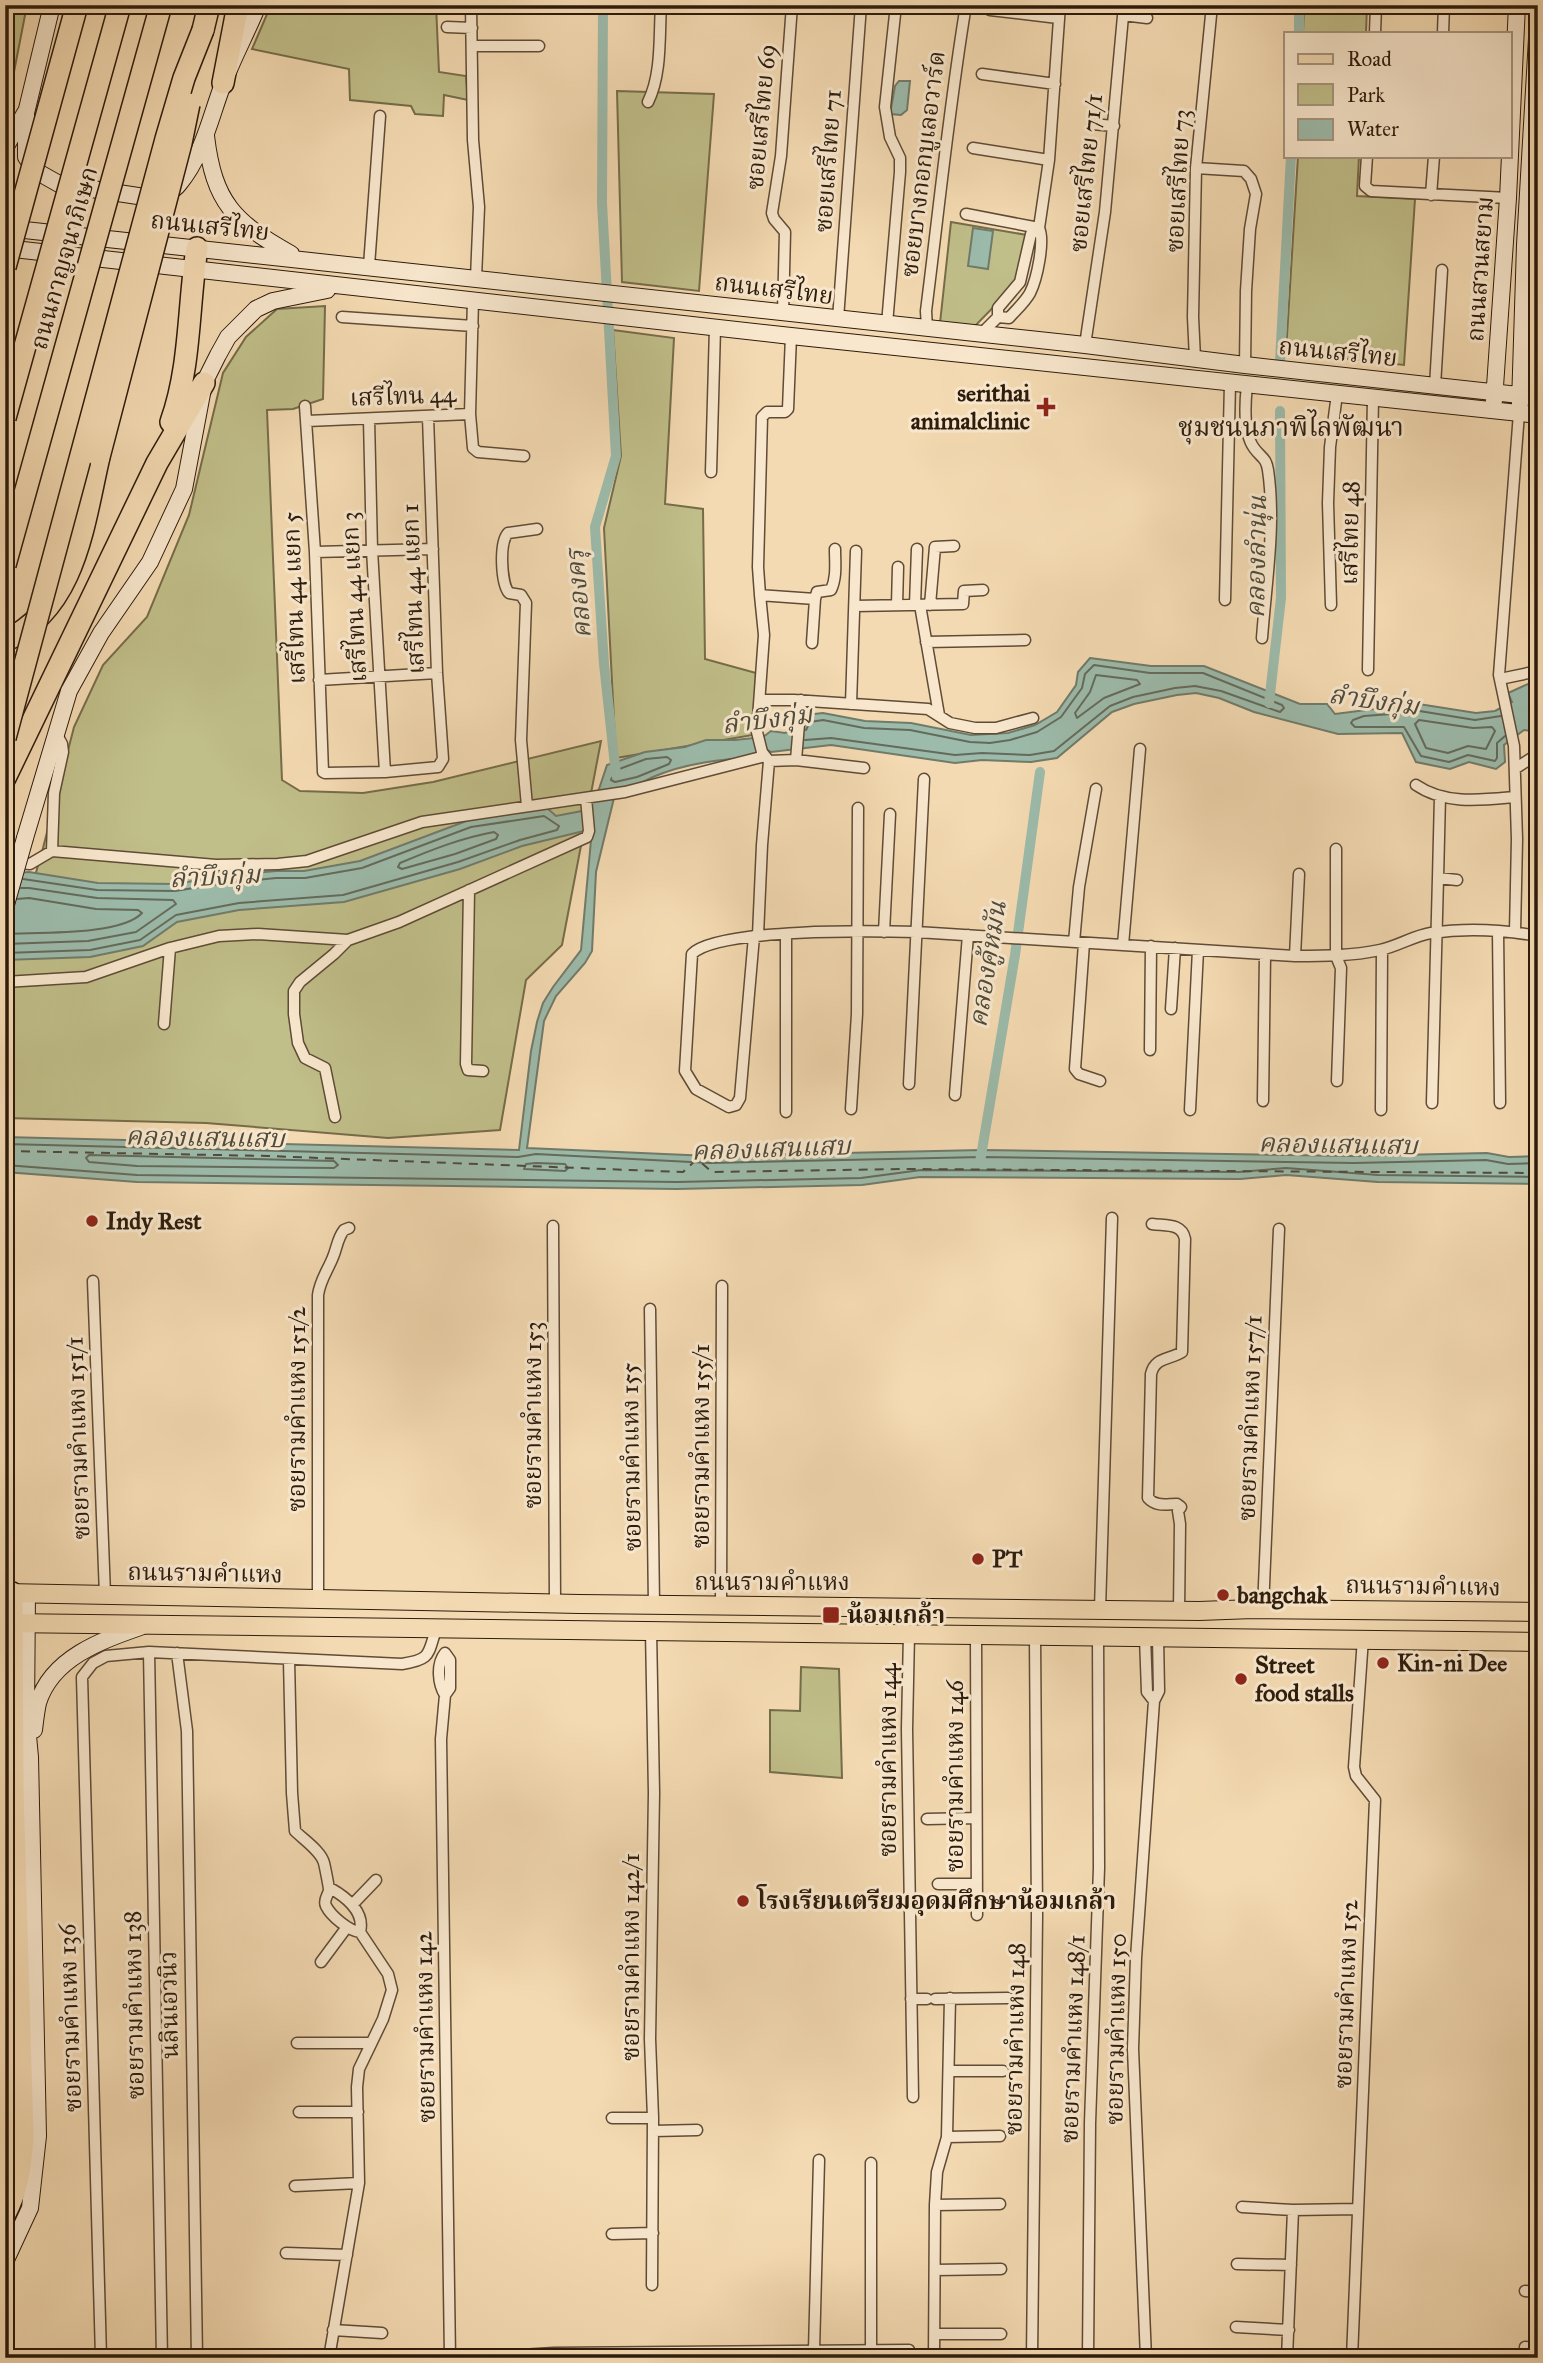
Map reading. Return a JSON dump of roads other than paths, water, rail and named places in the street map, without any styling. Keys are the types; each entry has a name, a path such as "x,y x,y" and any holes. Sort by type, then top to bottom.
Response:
{"highway":[{"path":"5,267 77,5"},
{"name":"ถนนกาญจนาภิเษก","path":"5,418 120,5"},
{"name":"ถนนกาญจนาภิเษก","path":"5,565 161,5"},
{"path":"5,641 23,633 42,617 62,588 77,554 99,457 181,143 209,5"},
{"path":"223,83 238,5"},
{"path":"5,738 166,139 184,78 203,30"},
{"path":"157,463 179,398 197,248"},
{"path":"5,778 157,463 204,383"},
{"path":"5,2214 13,2199 20,2171 23,2137 13,1789 15,1593"},
{"path":"5,1736 13,1789"}],"main road":[{"path":"52,5 26,113 26,156 36,171 59,184 151,198 178,186 206,136 223,83 258,5"},
{"name":"ถนนสวนสยาม","path":"1512,90 1517,5"},
{"name":"ถนนสวนสยาม","path":"1519,413 1530,396 1525,245 1538,21"},
{"path":"5,148 26,113"},
{"path":"206,136 209,166 227,207 267,240 299,258"},
{"name":"ถนนสวนสยาม","path":"1493,410 1509,158"},
{"name":"ถนนเสรีไทย","path":"5,228 299,258 1530,396"},
{"path":"1505,245 1525,245"},
{"name":"ถนนเสรีไทย","path":"5,248 715,328 1538,415"},
{"path":"5,908 69,691 83,662 144,572 166,532 184,489 204,383 229,337 256,309 273,301 294,295 354,287"},
{"path":"926,349 927,328"},
{"name":"ถนนรามคำแหง","path":"15,1593 555,1604 1538,1612"},
{"path":"1420,1640 1428,1624 1422,1611"},
{"path":"1455,1640 1448,1631 1447,1620 1460,1612"},
{"path":"5,2262 30,2208 38,2136 30,1757 15,1623"},
{"name":"ถนนรามคำแหง","path":"15,1623 1538,1642"},
{"path":"30,1757 38,1703 53,1676 75,1655 90,1646 145,1625"}],"street":[{"path":"471,5 473,140 478,207 476,278"},
{"path":"648,102 652,94 658,58 662,5"},
{"name":"ซอยเสรีไทย 69","path":"783,313 785,232 772,213 781,156 792,5"},
{"path":"887,324 900,172 900,158 890,137 885,107 896,5"},
{"name":"ซอยบางกอกบูเลอวาร์ด","path":"927,328 926,312 954,75 966,5"},
{"path":"998,317 1009,318 1032,290 1043,236 1039,228 1049,160 1059,5"},
{"name":"ซอยเสรีไทย 73","path":"1195,359 1196,168 1212,5"},
{"path":"1375,32 1376,5"},
{"path":"1443,32 1444,5"},
{"path":"848,12 861,9"},
{"name":"ซอยเสรีไทย 71","path":"838,319 861,9"},
{"path":"990,10 1058,18"},
{"path":"1123,10 1147,18"},
{"name":"ซอยเสรีไทย 71/1","path":"1085,345 1105,212 1123,10"},
{"path":"447,27 472,28"},
{"path":"472,46 539,46"},
{"path":"982,74 1055,85"},
{"path":"369,266 380,116"},
{"path":"1092,124 1114,126"},
{"path":"973,148 1049,160"},
{"path":"1367,158 1365,186 1368,189 1508,198"},
{"path":"1431,195 1434,158"},
{"path":"1196,168 1244,171 1251,179 1256,194 1250,229 1245,365"},
{"path":"966,214 1039,228"},
{"path":"982,334 998,317 998,308 1020,282 1031,234 1039,228"},
{"path":"1435,386 1442,270"},
{"path":"1020,282 1032,290"},
{"name":"เสรีไทน 44","path":"307,421 470,414 473,300"},
{"path":"342,317 473,326"},
{"path":"711,472 715,328"},
{"path":"790,336 788,409 785,412 767,412 762,417 758,567 764,635 758,735 765,756 756,936 740,1098 736,1105 730,1107 696,1089 685,1071 692,954 703,947 756,936 856,931 918,932 1295,956 1336,956 1382,950 1411,937 1437,932 1515,932 1538,936"},
{"path":"1225,600 1230,383"},
{"path":"1247,385 1245,404 1248,427 1253,446 1264,458 1270,506 1262,638"},
{"path":"1331,605 1328,503 1330,447 1336,394"},
{"name":"เสรีไทย 48","path":"1368,670 1373,398"},
{"name":"เสรีไทน 44 แยก 5","path":"305,406 315,552 323,772 385,772"},
{"path":"1515,932 1516,768 1501,681 1519,413"},
{"path":"470,414 474,448 478,452 524,456"},
{"name":"เสรีไทน 44 แยก 1","path":"385,772 438,767 443,760 437,673 428,417"},
{"name":"เสรีไทน 44 แยก 3","path":"369,419 372,550 385,772"},
{"path":"527,806 521,740 526,603 521,595 509,593 503,586 503,542 508,533 537,529"},
{"path":"922,605 935,547 954,546"},
{"path":"315,552 433,549"},
{"path":"813,643 815,598 817,592 831,590 833,587 835,549"},
{"path":"917,549 926,642 939,715"},
{"path":"851,704 856,551"},
{"path":"897,605 898,567"},
{"path":"855,606 963,604 964,591 983,590"},
{"path":"760,595 815,598"},
{"path":"926,642 1025,639"},
{"path":"1501,681 1538,671"},
{"path":"319,680 437,673"},
{"path":"761,700 801,700 928,709 950,723 975,728 996,728 1033,718"},
{"path":"797,755 801,700"},
{"path":"52,851 53,802 63,752 56,733"},
{"path":"1123,945 1140,749"},
{"path":"1516,768 1538,754"},
{"path":"5,862 30,864 52,851 216,865 307,861 422,822 588,800 765,756 797,755 864,768"},
{"path":"909,1084 924,779"},
{"path":"1416,785 1440,796 1458,800 1515,797"},
{"path":"1097,789 1079,887 1075,1069 1079,1074 1100,1081"},
{"path":"1432,1103 1440,796"},
{"path":"5,982 86,978 170,948 219,936 258,934 348,940 387,927 587,837 588,800"},
{"path":"851,1109 857,1014 858,808"},
{"path":"884,932 890,814"},
{"path":"1336,849 1336,956 1341,968 1337,1081"},
{"path":"1295,956 1298,874"},
{"path":"1438,878 1457,880"},
{"path":"469,890 466,1064 468,1070 482,1071"},
{"path":"1499,932 1500,1103"},
{"path":"786,934 786,1112"},
{"path":"955,1095 968,935"},
{"path":"335,1117 325,1068 305,1058 298,1043 294,991 300,982 348,940"},
{"path":"1150,1049 1151,946"},
{"path":"164,1024 170,948"},
{"path":"1171,1009 1175,948"},
{"path":"1190,1110 1198,950"},
{"path":"1381,1111 1382,950"},
{"path":"1263,1101 1265,954"},
{"path":"1100,1609 1112,1218"},
{"path":"1152,1224 1180,1227 1185,1238 1182,1352 1158,1360 1153,1364 1151,1374 1148,1498 1160,1505 1177,1504 1185,1510 1184,1520 1180,1524 1179,1611"},
{"name":"ซอยรามคำแหง 153","path":"553,1226 555,1604"},
{"name":"ซอยรามคำแหง 151/2","path":"318,1600 318,1295 338,1239 344,1230 349,1228"},
{"name":"ซอยรามคำแหง 157/1","path":"1264,1609 1279,1229"},
{"name":"ซอยรามคำแหง 151/1","path":"93,1281 105,1595"},
{"name":"ซอยรามคำแหง 155/1","path":"721,1606 722,1286"},
{"name":"ซอยรามคำแหง 155","path":"650,1309 654,1605"},
{"path":"149,1652 402,1664 421,1661 427,1656 440,1627"},
{"name":"ซอยรามคำแหง 142","path":"440,1627 445,1653 440,1659 440,1687 445,1695 441,1765 450,2358"},
{"name":"ซอยรามคำแหง 142/1","path":"651,1630 654,1793 650,2039 653,2118 652,2285"},
{"name":"ซอยรามคำแหง 144","path":"909,1633 907,1729 913,2097"},
{"name":"ซอยรามคำแหง 146","path":"976,1636 977,1915"},
{"name":"ซอยรามคำแหง 148","path":"1032,2358 1037,1916 1035,1636"},
{"name":"ซอยรามคำแหง 148/1","path":"1088,2358 1090,2123 1099,1868 1098,1637"},
{"name":"ซอยรามคำแหง 150","path":"1146,2358 1133,2049 1136,1958 1154,1701 1159,1691 1152,1637"},
{"name":"ซอยรามคำแหง 152","path":"1352,2358 1375,1800 1356,1776 1354,1767 1363,1638"},
{"name":"ซอยรามคำแหง 136","path":"101,2357 82,1677 93,1663 106,1656 149,1652"},
{"name":"ซอยรามคำแหง 138","path":"149,1652 162,2358"},
{"name":"นลินเอวนิว","path":"177,1653 187,1731 197,2358"},
{"path":"289,1660 295,1831 320,1855 330,1888 352,1905 362,1922 360,1931"},
{"path":"927,1819 976,1818"},
{"path":"352,1905 376,1880"},
{"path":"938,1884 977,1884"},
{"path":"329,2358 359,2183 359,2069 383,2019 392,1990 387,1974 360,1931 347,1927 326,1906 325,1900 330,1888"},
{"path":"321,1962 347,1927"},
{"path":"934,2358 935,2205 937,2172 947,2137 950,1998"},
{"path":"911,1999 1008,1998"},
{"path":"297,2043 371,2043"},
{"path":"949,2071 1003,2071"},
{"path":"299,2112 358,2112"},
{"path":"612,2118 653,2118"},
{"path":"653,2131 697,2130"},
{"path":"947,2137 1000,2136"},
{"path":"814,2351 819,2160"},
{"path":"871,2163 871,2351"},
{"path":"295,2186 359,2183"},
{"path":"935,2205 1000,2204"},
{"path":"1242,2207 1293,2210 1358,2209"},
{"path":"1287,2358 1293,2210"},
{"path":"612,2234 653,2233"},
{"path":"286,2253 347,2255"},
{"path":"1237,2264 1291,2265"},
{"path":"935,2270 1000,2269"},
{"path":"1525,2291 1538,2291"},
{"path":"1236,2327 1289,2330"},
{"path":"333,2330 382,2333"},
{"path":"935,2334 1001,2334"},
{"path":"1525,2347 1538,2348"},
{"path":"472,2358 909,2350"}],"water":[{"path":"899,81 910,81 907,110 901,115 890,114 895,86"},
{"path":"973,228 993,231 988,269 968,266"},
{"path":"1090,658 1151,666 1204,666 1300,704 1327,704 1335,714 1390,707 1406,702 1476,713 1495,711 1512,702 1508,693 1530,683 1538,686 1538,732 1524,730 1504,745 1505,762 1496,769 1469,762 1450,769 1416,762 1402,733 1338,734 1254,712 1219,698 1196,693 1134,704 1112,712 1057,758 1031,762 982,760 955,763 831,745 771,752 765,749 758,757 704,762 653,777 614,798 596,872 592,951 556,996 544,1021 527,1148 710,1156 982,1150 1354,1156 1487,1153 1509,1157 1538,1156 1538,1184 1378,1182 1286,1175 1240,1179 920,1177 862,1185 677,1189 137,1182 5,1172 5,1137 519,1150 537,1022 543,1003 581,950 592,829 522,846 460,869 344,902 239,910 177,922 143,946 90,957 5,960 5,874 29,872 98,883 175,884 224,876 304,871 360,861 469,820 547,808 556,816 587,810 598,792 607,765 645,752 685,747 706,740 763,737 771,731 785,733 800,726 805,715 823,713 865,721 911,723 971,735 1008,733 1035,725 1057,712 1076,685 1078,672"}],"waterway":[{"name":"คลองครุ","path":"603,5 602,203 616,456 595,527 604,664 616,775"},
{"name":"คลองลำนุ่น","path":"1299,5 1299,32"},
{"name":"คลองลำนุ่น","path":"1280,362 1291,158"},
{"name":"คลองลำนุ่น","path":"1269,703 1281,598 1280,411"},
{"name":"คลองคู้หมัน","path":"980,1162 1015,955 1040,772"}],"place":[{"name":"serithai animalclinic","path":"1046,407"},
{"name":"Indy Rest","path":"92,1221"},
{"name":"PT","path":"978,1559"},
{"name":"bangchak","path":"1223,1595"},
{"name":"น้อมเกล้า","path":"831,1615"},
{"name":"Kin-ni Dee","path":"1383,1663"},
{"name":"Street food stalls","path":"1241,1679"},
{"name":"โรงเรียนเตรียมอุดมศึกษาน้อมเกล้า","path":"743,1901"}],"district":[{"name":"ชุมชนนภาพิไลพัฒนา","path":"1291,427"}],"water label":[{"name":"ลำบึงกุ่ม","path":"1374,700"},
{"name":"ลำบึงกุ่ม","path":"767,719"},
{"name":"ลำบึงกุ่ม","path":"215,876"},
{"name":"คลองแสนแสบ","path":"205,1137"},
{"name":"คลองแสนแสบ","path":"1338,1144"},
{"name":"คลองแสนแสบ","path":"771,1148"}]}
